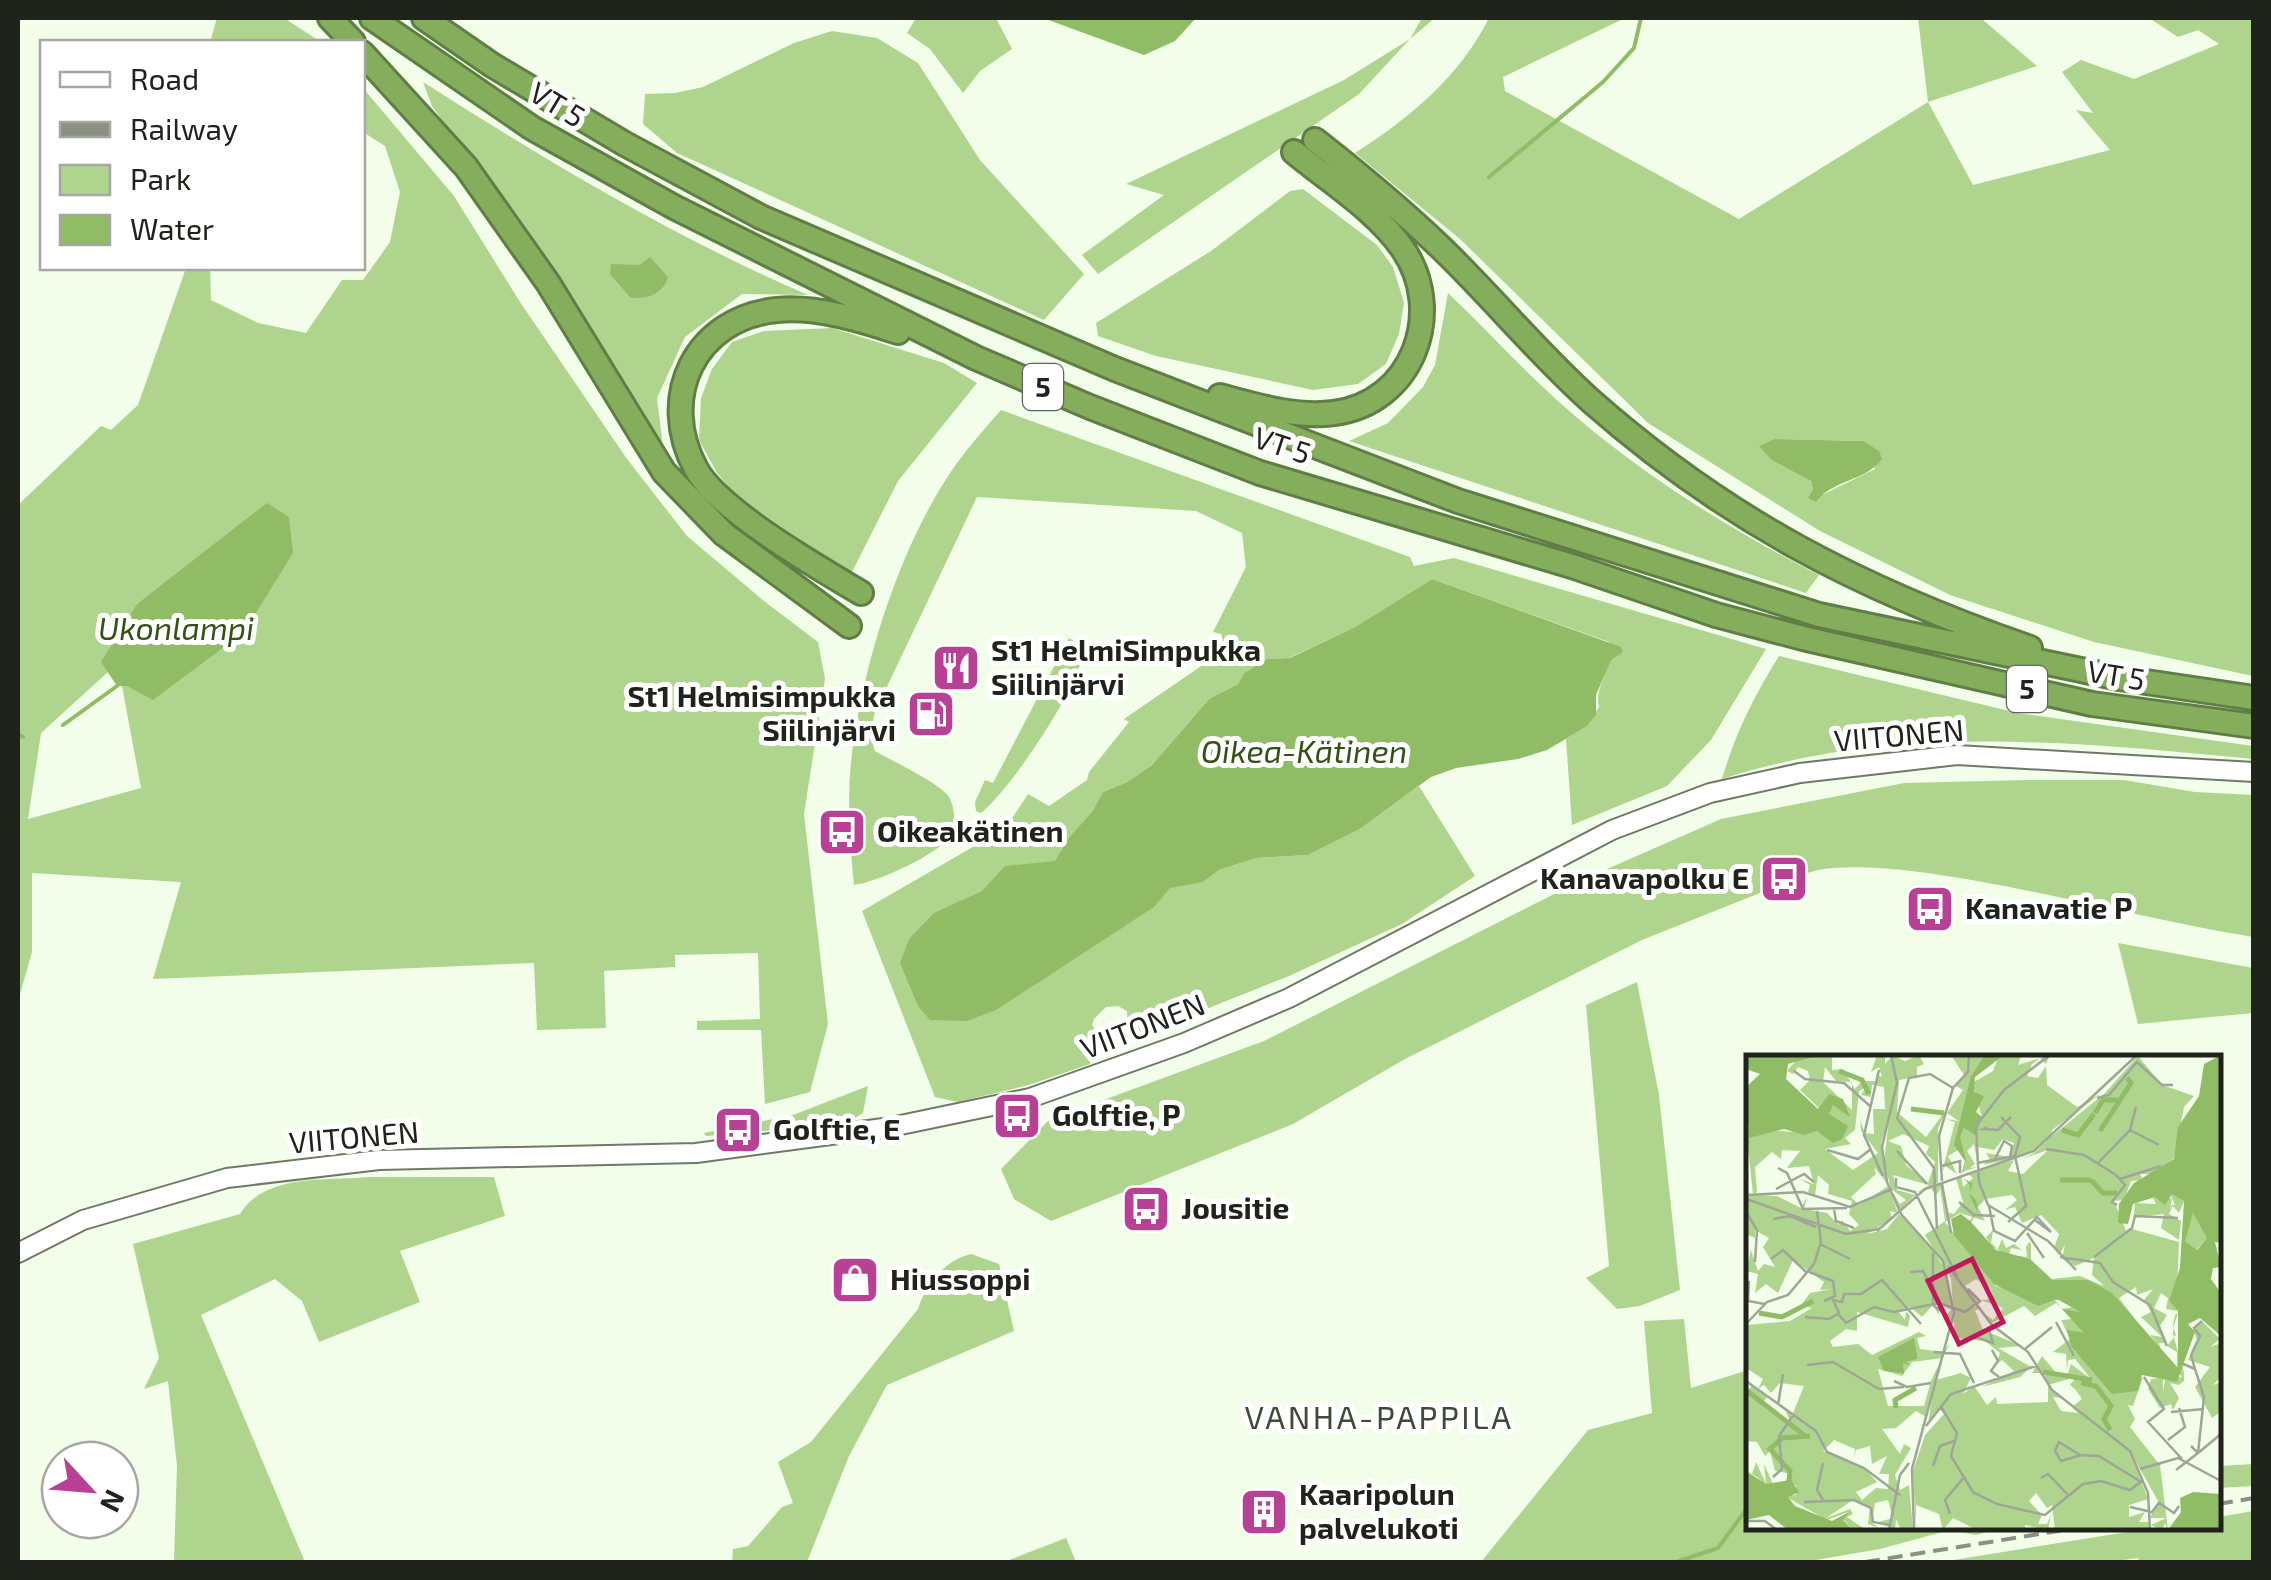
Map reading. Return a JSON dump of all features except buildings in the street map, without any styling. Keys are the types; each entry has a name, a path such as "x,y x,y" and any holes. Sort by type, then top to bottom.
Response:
{"highway":[{"path":"330,18 351,40"},
{"name":"VT 5","path":"372,18 548,136 674,207 976,358 1260,473 1572,566 1716,615 1803,638 2092,704 2254,726"},
{"name":"VT 5","path":"424,18 492,65 608,134 760,217 1115,370 1458,501 1819,615 2118,678 2254,698"},
{"path":"365,55 476,182 548,282 664,472 724,534 850,626"},
{"path":"1315,140 1436,243 1548,360 1656,456 1710,496 1856,580 1946,619 2118,678"},
{"path":"1115,370 1301,414 1336,413 1359,406 1384,394 1401,376 1413,359 1421,330 1424,302 1416,275 1404,250 1388,231 1294,152"},
{"path":"860,593 792,553 718,495 697,472 684,440 678,400 690,366 710,340 734,322 780,309 868,322 976,358"}],"main road":[{"name":"VIITONEN","path":"18,1253 83,1220 227,1178 379,1160 696,1153 892,1127 1030,1098 1184,1043 1289,998 1612,830 1710,793 1800,773 1957,755 2254,772"}],"green space":[{"path":"217,18 284,18 318,40 211,40"},
{"path":"916,18 997,20 1012,49 980,71 963,93 930,49 907,33"},
{"path":"1422,18 1435,18 1410,39"},
{"path":"1489,18 1625,18 1503,77 1505,91 1739,219 1928,102 1973,185 2110,150 2076,110 2093,113 2062,72 2081,60 2134,79 2219,44 2198,30 2178,37 2149,18 2253,18 2253,676 2094,642 1950,595 1820,531 1648,423 1460,239 1355,153 1432,94","holes":["1776,439 1863,441 1875,469 1822,495 1813,490 1811,481 1760,446"]},
{"path":"1918,18 1982,19 2037,66 1928,102"},
{"path":"832,31 877,38 918,63 980,160 1084,274 1044,320 677,153 643,124 645,94 703,87 794,43"},
{"path":"1410,39 1359,94 1098,274 1082,255 1164,195 1126,184 1344,80"},
{"path":"423,82 611,196 808,295 742,294 685,337 657,398 663,447 639,405 432,106"},
{"path":"365,90 454,196 520,302 627,459 687,536 818,642 825,679 804,814 828,1024 810,1092 765,1104 761,1030 697,1030 697,1021 760,1019 758,953 675,955 675,967 604,971 606,1028 537,1030 534,963 153,979 181,882 32,873 32,952 18,1001 18,505 101,426 111,430 138,405 185,270 210,270 211,300 258,323 306,333 342,280 363,280 390,242 400,192 385,146 365,133","holes":["193,562 127,686 122,686 141,788 28,819 41,733 108,672 137,604"]},
{"path":"1303,189 1377,245 1393,267 1404,303 1399,334 1386,364 1358,384 1313,390 1156,356 1098,336 1096,323 1211,251 1290,191"},
{"path":"1448,293 1544,388 1618,451 1716,517 1819,575 1806,593 1349,441 1388,423 1423,387 1435,365"},
{"path":"832,328 944,363 977,383 898,481 851,574 735,495 717,473 699,440 701,398 712,369 732,342 764,331"},
{"path":"1001,410 1410,557 1414,566 1454,558 1766,649 1711,740 1667,786 1572,825 1566,739 1586,727 1599,707 1609,642 1432,579 1355,627 1289,658 1267,659 1244,673 1238,684 1209,699 1152,765 1103,792 1203,882 1219,870 1256,858 1308,855 1360,829 1419,786 1475,876 1402,924 1289,976 1091,1055 1090,1064 1029,1085 958,1102 935,1097 862,911 985,840 1013,817 1028,794 1049,806 1087,780 1089,772 1129,722 1124,719 1226,649 1221,634 1213,632 1246,567 1242,533 1196,511 977,497 875,712 870,734 875,751 944,791 951,802 954,826 946,841 916,861 854,885 851,763 874,646 918,529 957,463","holes":["1118,1006 1127,1011 1122,1032 1113,1036 1101,1038 1092,1025 1106,1007"]},
{"path":"1069,638 1080,645 1080,663 1062,703 1007,785 981,813 976,811 975,802 985,780 993,783"},
{"path":"1779,656 2018,713 2253,746 2253,759 2053,743 1919,744 1787,761 1722,779 1746,716"},
{"path":"2124,780 2195,792 2253,795 2253,937 1941,875 1869,868 1818,870 1642,940 1405,1059 1293,1124 1051,1221 1014,1199 1001,1169 1049,1120 1264,1041 1582,880 1721,819 1904,783"},
{"path":"2118,943 2253,968 2253,1013 2138,1024"},
{"path":"1637,982 1659,1095 1680,1290 1640,1306 1617,1309 1586,1278 1609,1266 1586,1005"},
{"path":"868,1086 863,1113 833,1126 706,1136 704,1133 793,1115"},
{"path":"369,1177 494,1177 505,1216 400,1251 420,1302 319,1342 302,1301 275,1279 201,1315 305,1562 174,1562 177,1466 168,1381 144,1389 159,1358 133,1244 240,1214 265,1191 281,1185"},
{"path":"971,1254 999,1264 1014,1331 887,1385 849,1456 807,1562 732,1562 733,1549 748,1546 782,1507 793,1503 778,1462 811,1442 918,1309 938,1274"},
{"path":"1684,1319 1691,1388 1746,1371 1746,1530 1950,1530 1880,1549 1804,1562 1481,1562 1588,1430 1652,1413 1644,1321"},
{"path":"2253,1464 2253,1486 2221,1488 2221,1466"},
{"path":"2253,1511 2253,1562 2139,1562 2138,1558 2108,1562 1941,1562 2140,1530 2221,1530 2221,1517"},
{"path":"1950,1530 1994,1530 1976,1535"},
{"path":"1066,1538 1076,1562 1004,1562"}],"water":[{"path":"1043,18 1196,18 1175,41 1144,55"},
{"path":"650,257 668,277 666,283 654,294 631,298 610,274 611,264 640,265"},
{"path":"1775,439 1863,441 1879,451 1882,459 1816,502 1808,498 1813,490 1811,481 1772,460 1759,446"},
{"name":"Ukonlampi","path":"267,503 289,517 293,553 244,632 153,700 127,686 117,686 101,662 137,604"},
{"name":"Oikea-Kätinen","path":"1432,579 1621,647 1623,652 1611,660 1596,695 1596,715 1586,727 1547,750 1518,759 1456,768 1431,777 1360,829 1308,855 1256,858 1219,870 1203,882 1170,888 1154,907 996,1010 967,1021 930,1020 918,1006 900,963 909,939 934,913 982,891 1005,866 1055,861 1103,792 1152,765 1209,699 1238,684 1244,673 1267,659 1290,658 1355,627"}],"waterway":[{"path":"1489,177 1603,82 1634,48 1641,18"},
{"path":"63,725 117,686"},
{"path":"18,734 23,737"},
{"path":"1676,1562 1718,1548 1746,1510"}],"railway":[{"path":"2221,1504 2254,1498"},
{"path":"1865,1562 2065,1530"}],"place":[{"name":"St1 HelmiSimpukka Siilinjärvi","path":"956,668"},
{"name":"St1 Helmisimpukka Siilinjärvi","path":"931,714"},
{"name":"Oikeakätinen","path":"842,832"},
{"name":"Kanavapolku E","path":"1784,879"},
{"name":"Kanavatie P","path":"1930,909"},
{"name":"Golftie, P","path":"1017,1116"},
{"name":"Golftie, E","path":"738,1130"},
{"name":"Jousitie","path":"1146,1209"},
{"name":"Hiussoppi","path":"855,1280"},
{"name":"Kaaripolun palvelukoti","path":"1264,1512"}],"district":[{"name":"VANHA-PAPPILA","path":"1379,1418"}]}
